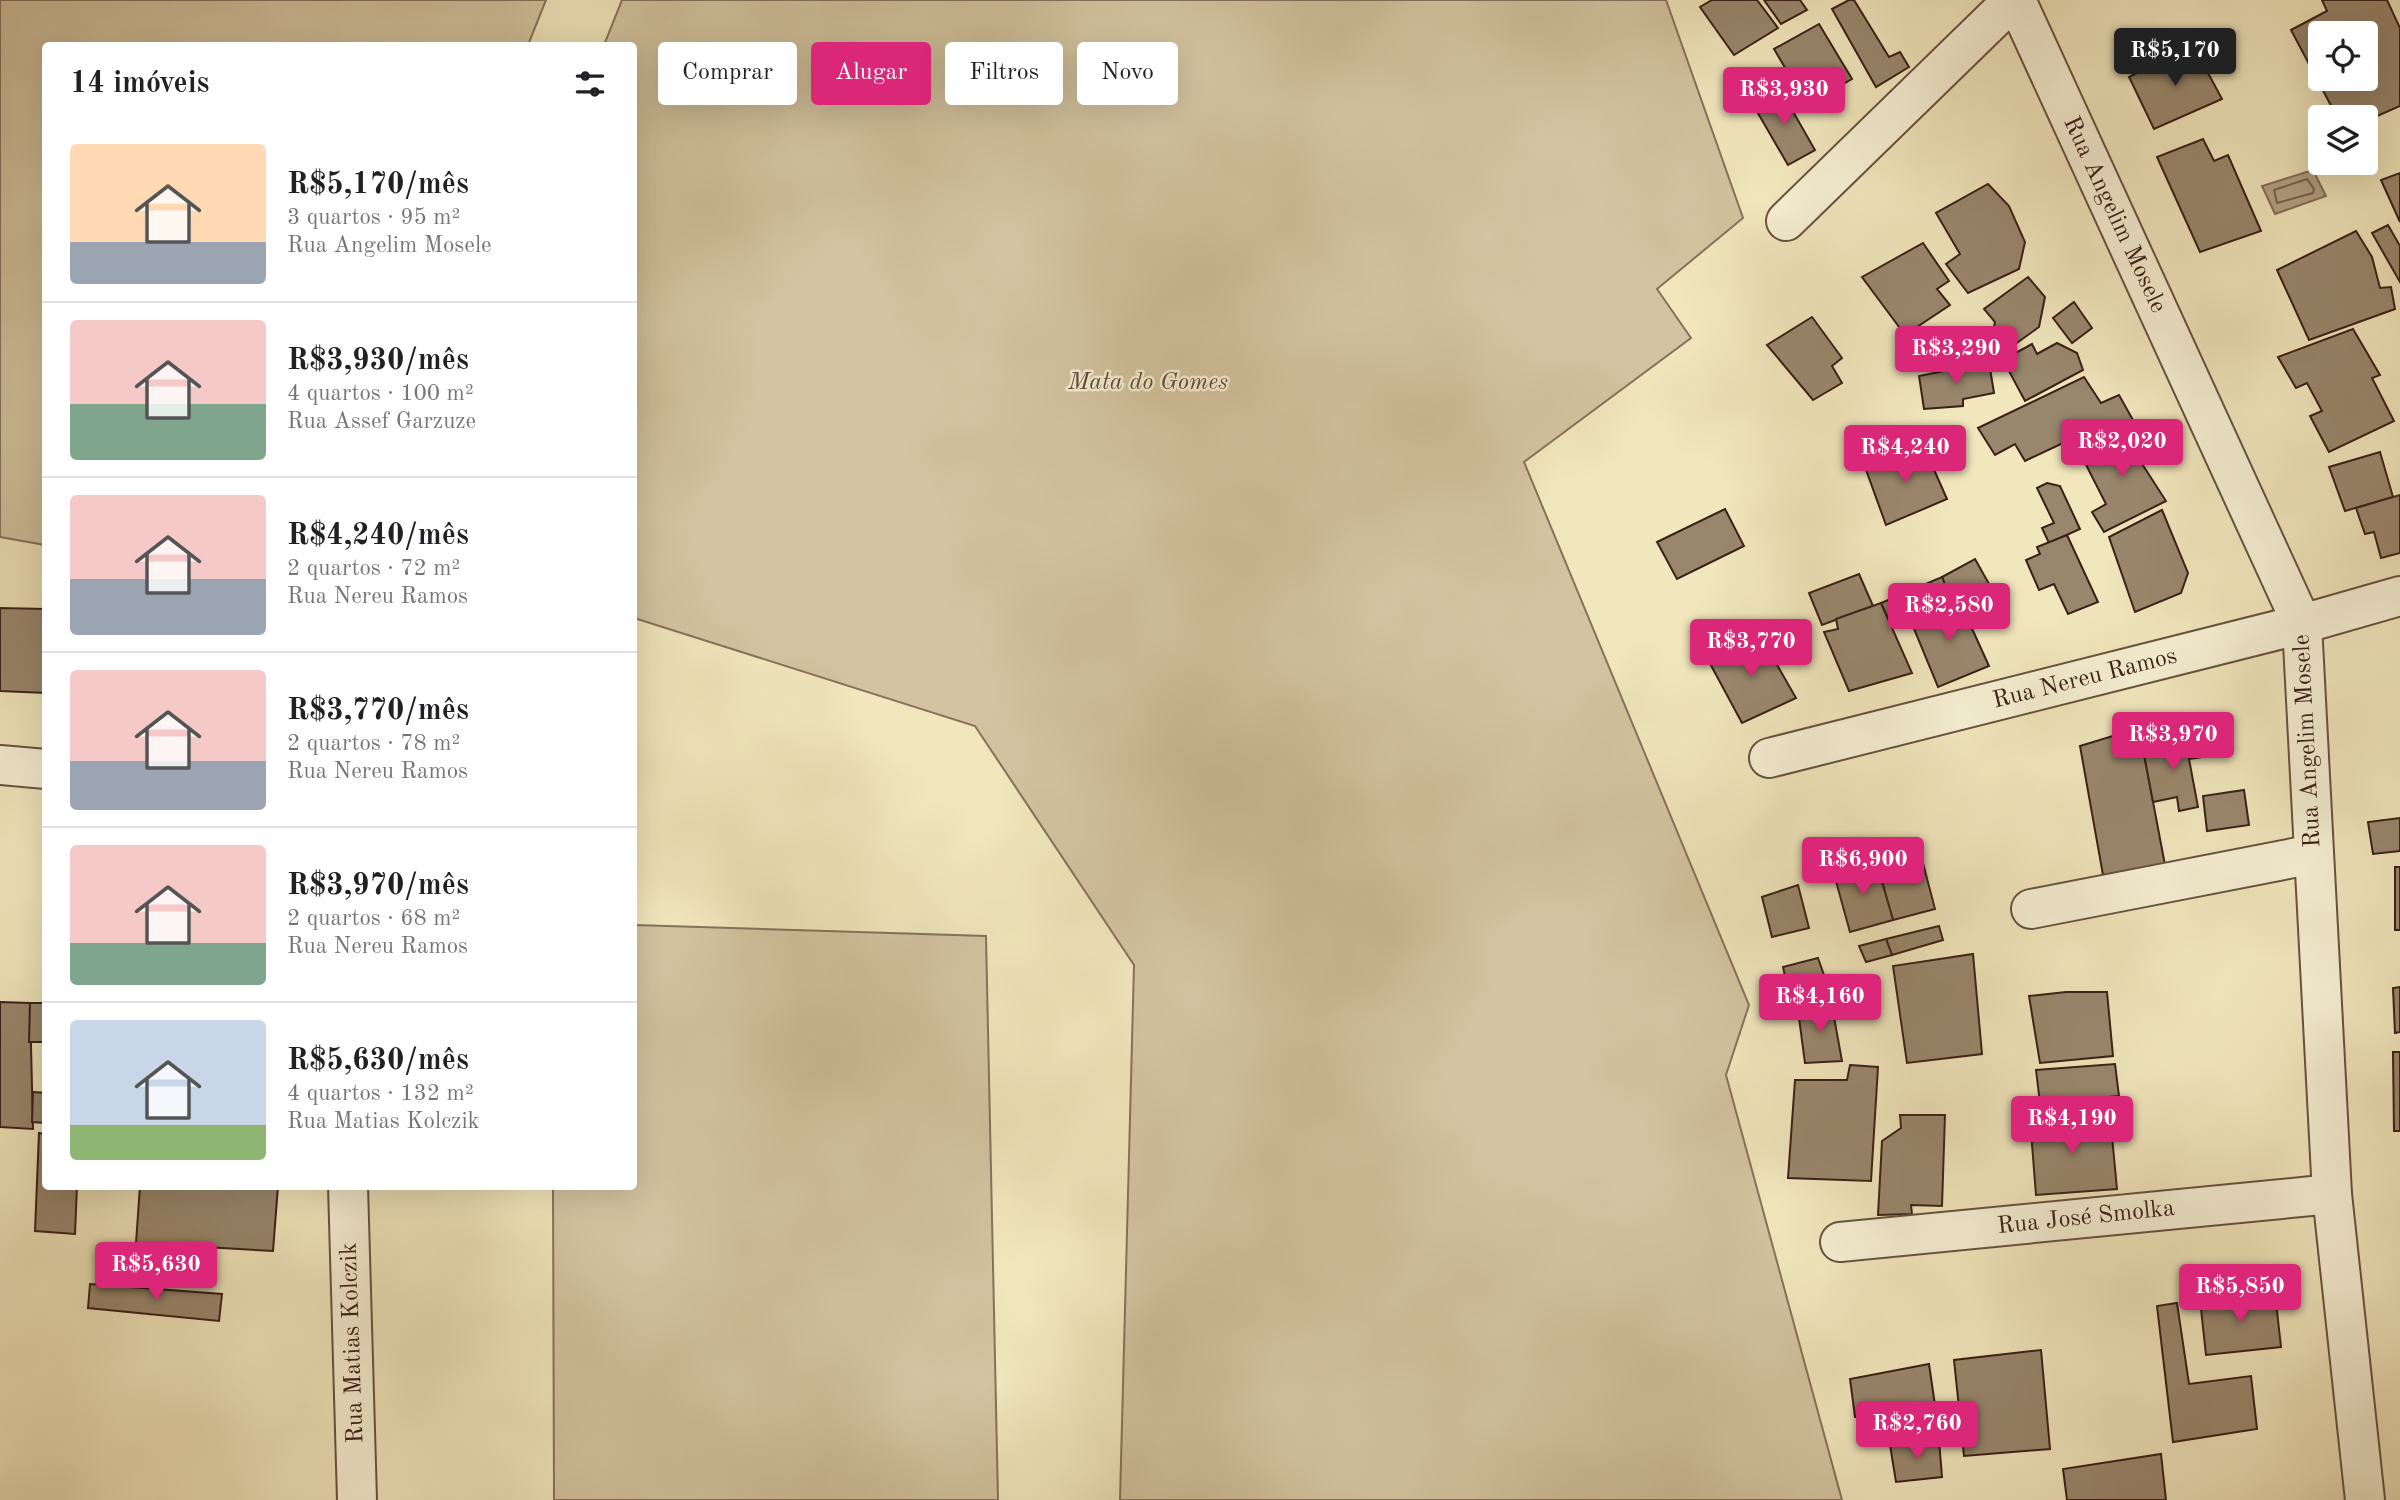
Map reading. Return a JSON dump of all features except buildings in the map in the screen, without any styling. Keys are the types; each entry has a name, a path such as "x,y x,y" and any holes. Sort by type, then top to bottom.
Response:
{"street":[{"path":"1786,221 2015,0"},
{"name":"Rua Angelim Mosele","path":"2015,0 2302,624 2332,1194 2365,1500"},
{"name":"Rua Nereu Ramos","path":"1769,758 2302,624 2400,596"},
{"path":"0,765 42,769"},
{"path":"2031,909 2314,854"},
{"name":"Rua Matias Kolczik","path":"348,1190 357,1500"},
{"name":"Rua José Smolka","path":"1840,1242 2332,1194"}],"green space":[{"path":"0,0 546,0 529,42 42,42 42,544 0,537"},
{"name":"Mata do Gomes","path":"622,0 1666,0 1743,218 1657,289 1691,338 1524,462 1749,1005 1726,1075 1842,1500 1120,1500 1134,965 975,726 637,619 637,42 605,42"},
{"path":"637,925 986,936 998,1500 554,1500 553,1190 637,1190"}],"water":[{"path":"2308,172 2308,175 2316,175 2326,196 2275,214 2262,186"}]}
